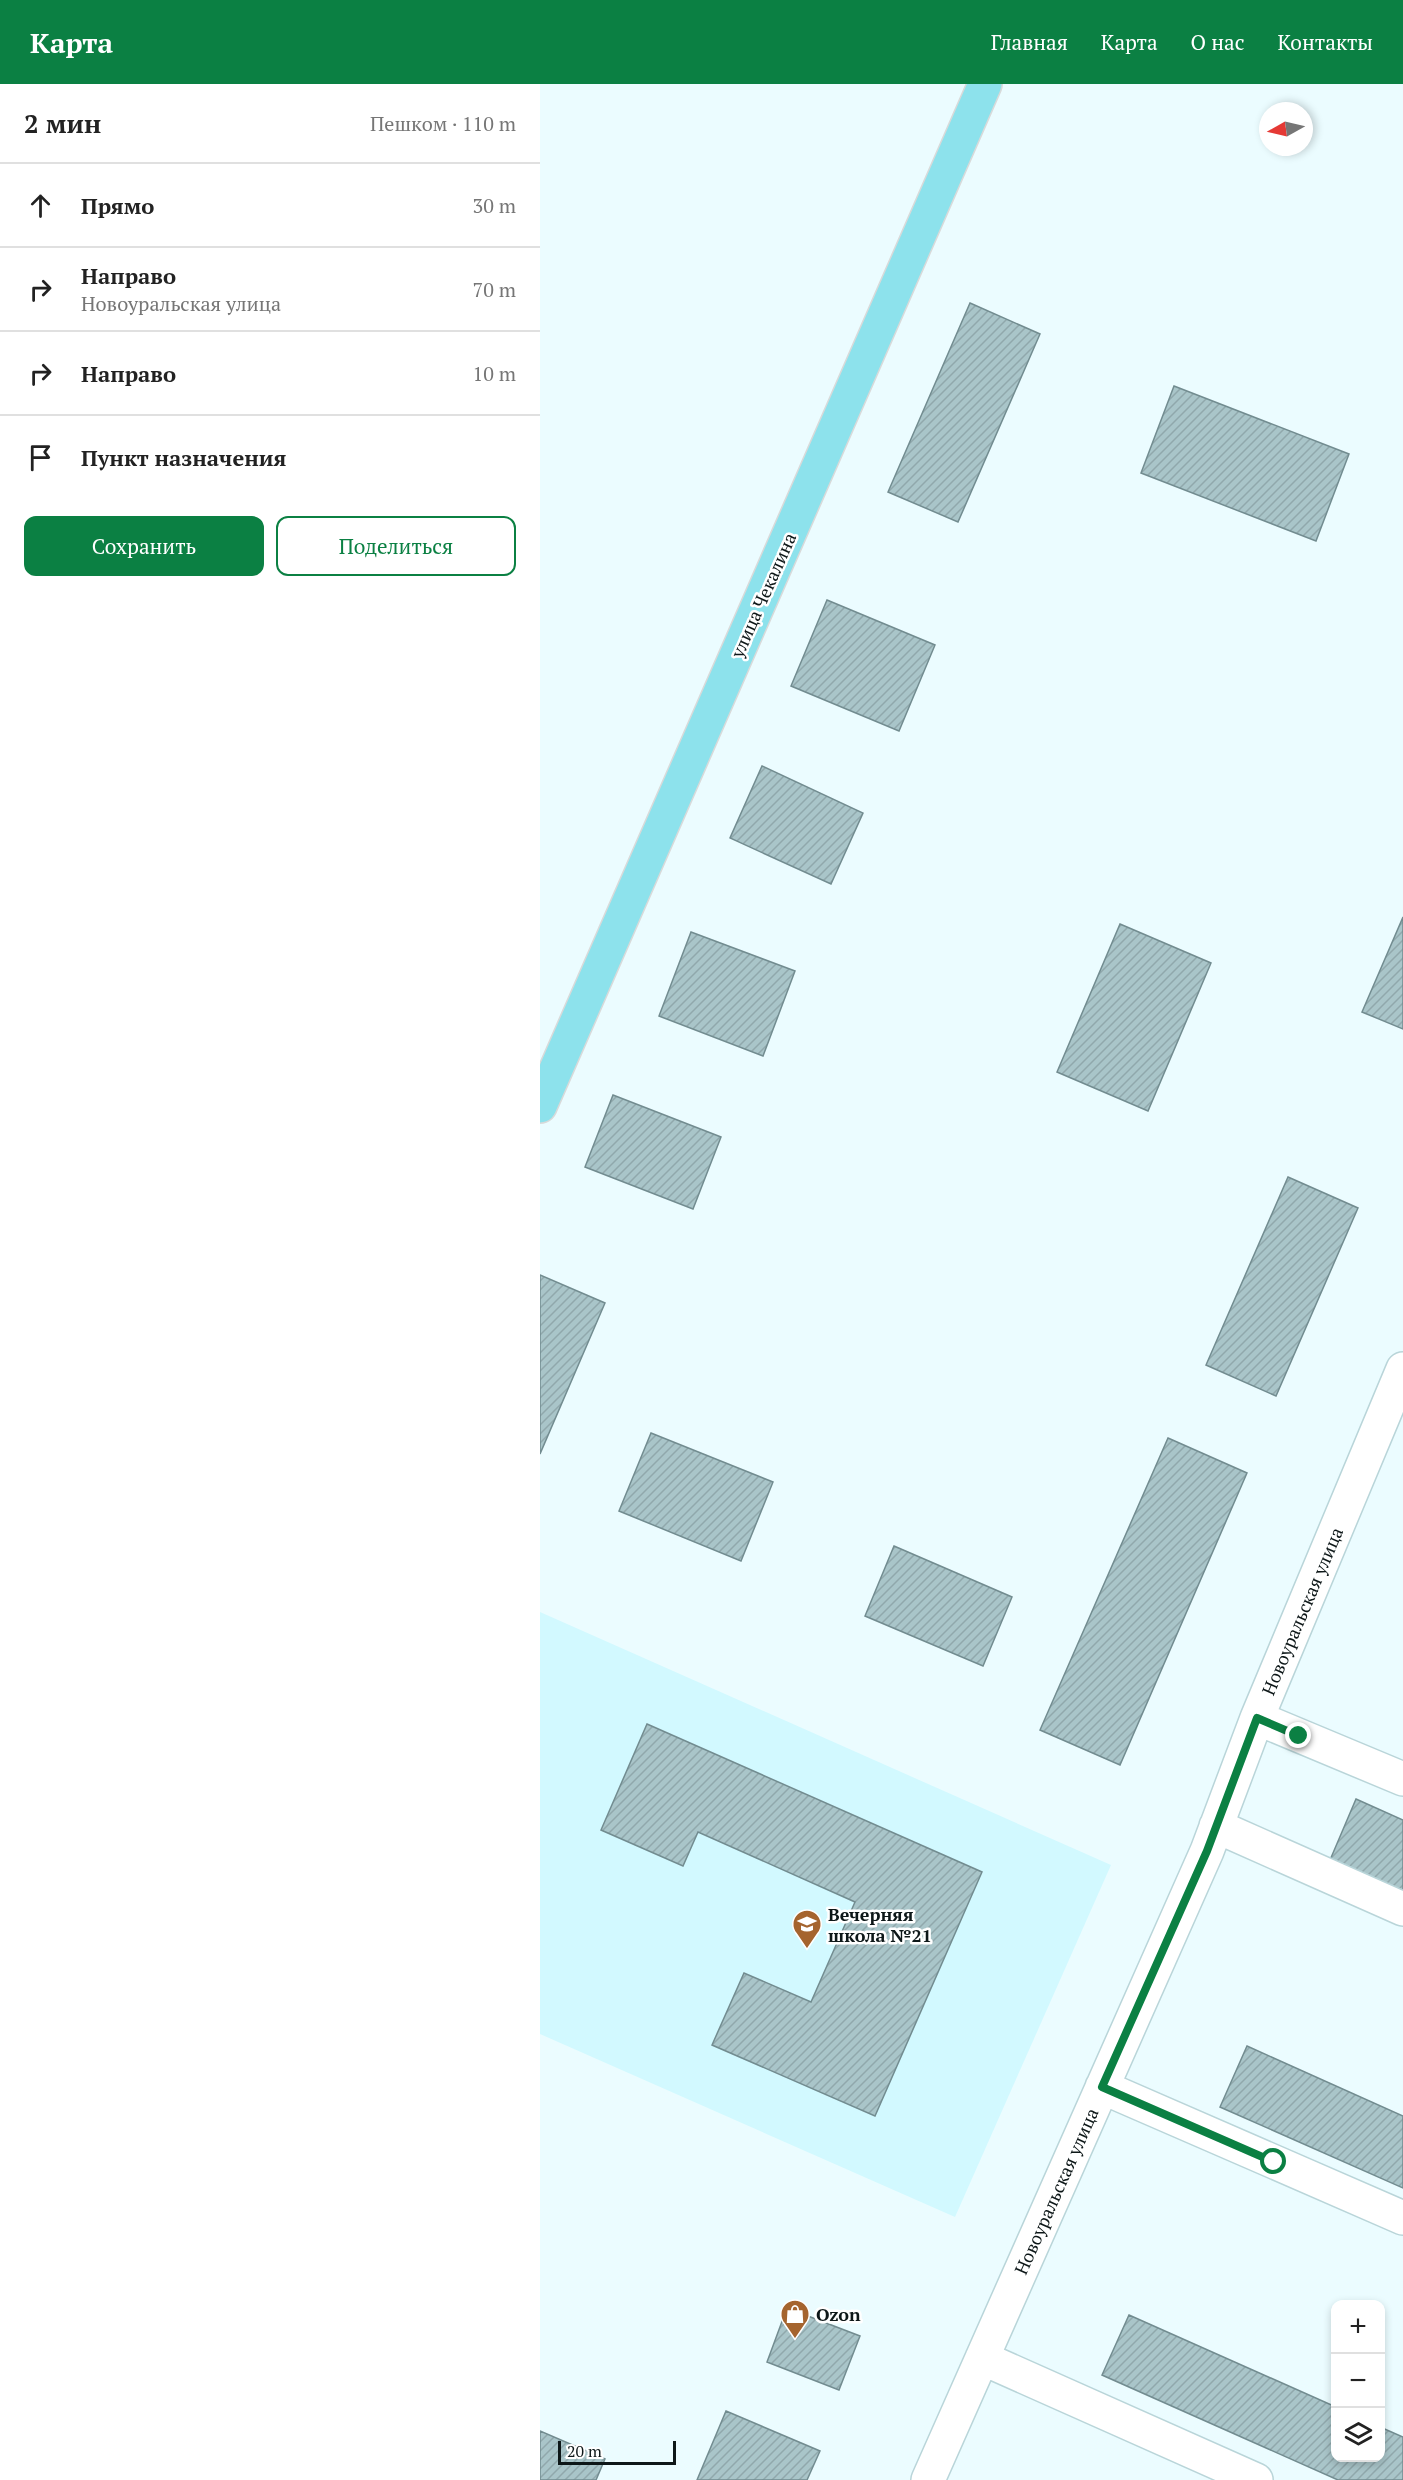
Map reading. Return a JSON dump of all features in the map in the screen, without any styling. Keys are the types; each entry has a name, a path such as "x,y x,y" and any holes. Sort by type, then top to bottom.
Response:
{"main road":[{"name":"улица Чекалина","path":"540,1106 985,84"}],"street":[{"name":"Новоуральская улица","path":"928,2480 1216,1826 1257,1718 1403,1369"},
{"path":"1257,1718 1403,1779"},
{"path":"1216,1826 1403,1909"},
{"path":"1102,2087 1403,2218"},
{"path":"982,2358 1256,2480"}],"shaded area":[{"name":"Вечерняя школа №21","path":"540,1612 1111,1865 955,2217 540,2034"}],"building":[{"path":"970,303 1040,334 958,522 888,492"},
{"path":"1174,386 1349,454 1316,541 1141,473"},
{"path":"827,600 935,645 899,731 791,686"},
{"path":"762,766 863,813 831,884 730,838"},
{"path":"1403,917 1403,1029 1362,1012"},
{"path":"1120,924 1211,963 1148,1111 1057,1072"},
{"path":"691,932 795,971 763,1056 659,1016"},
{"path":"613,1095 721,1137 693,1209 585,1167"},
{"path":"1288,1177 1358,1208 1276,1396 1206,1365"},
{"path":"540,1275 605,1303 540,1454"},
{"path":"651,1433 773,1482 741,1561 619,1511"},
{"path":"1168,1438 1247,1473 1120,1765 1040,1730"},
{"path":"894,1546 1012,1597 983,1666 865,1616"},
{"path":"647,1724 982,1872 875,2116 712,2045 744,1973 811,2002 855,1902 698,1832 683,1866 601,1830"},
{"path":"1356,1799 1403,1820 1403,1891 1330,1860"},
{"path":"1247,2046 1403,2116 1403,2188 1220,2107"},
{"path":"787,2308 860,2336 839,2390 767,2362"},
{"path":"1129,2315 1331,2405 1331,2462 1385,2462 1385,2429 1403,2437 1403,2480 1338,2480 1102,2375"},
{"path":"726,2411 820,2451 807,2480 697,2480"},
{"path":"540,2431 605,2459 596,2480 540,2480"}],"place":[{"name":"Вечерняя школа №21","path":"807,1950"},
{"name":"Ozon","path":"795,2340"}],"route":[{"path":"1274,2162 1102,2087 1207,1851 1257,1718 1299,1736"}]}
